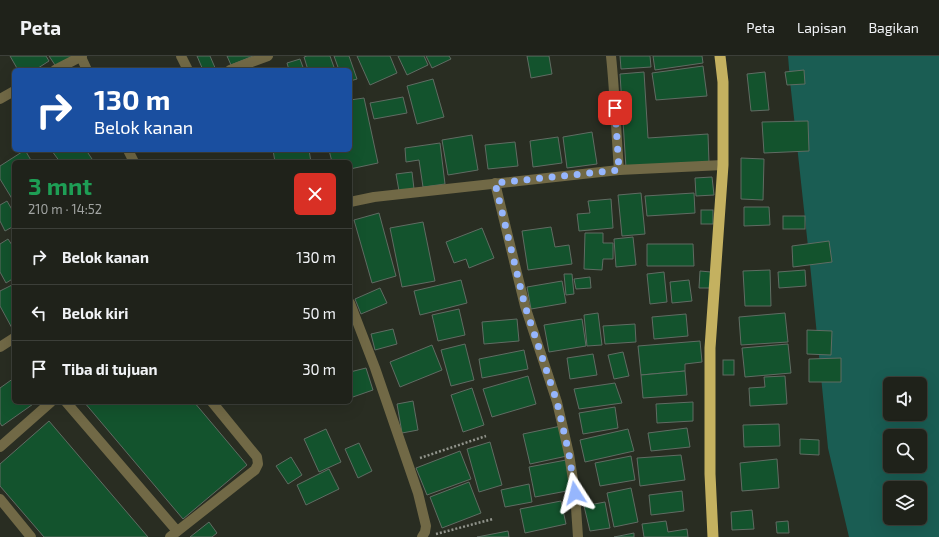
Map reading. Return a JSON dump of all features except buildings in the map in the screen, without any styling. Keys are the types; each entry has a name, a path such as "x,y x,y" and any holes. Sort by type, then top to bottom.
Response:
{"highway":[{"path":"713,537 710,474 710,348 723,166 723,82 720,56"}],"street":[{"path":"59,68 81,56 87,68"},
{"path":"181,56 187,68"},
{"path":"235,68 268,56"},
{"path":"611,56 619,170"},
{"path":"0,99 12,92"},
{"path":"352,202 374,197 619,170 723,166"},
{"path":"495,183 525,306 557,402 569,454 575,493 578,537"},
{"path":"352,309 418,492 427,536"},
{"path":"0,347 12,339"},
{"path":"0,447 50,404"},
{"path":"68,404 174,534 255,470 258,464 257,457 214,404"},
{"path":"0,499 31,537"}],"path":[{"path":"406,462 486,436"},
{"path":"427,536 493,519"}],"water":[{"path":"788,56 939,56 939,537 849,537 828,448"}],"route":[{"path":"575,493 569,454 557,402 525,306 495,183 619,170 615,108"}]}
